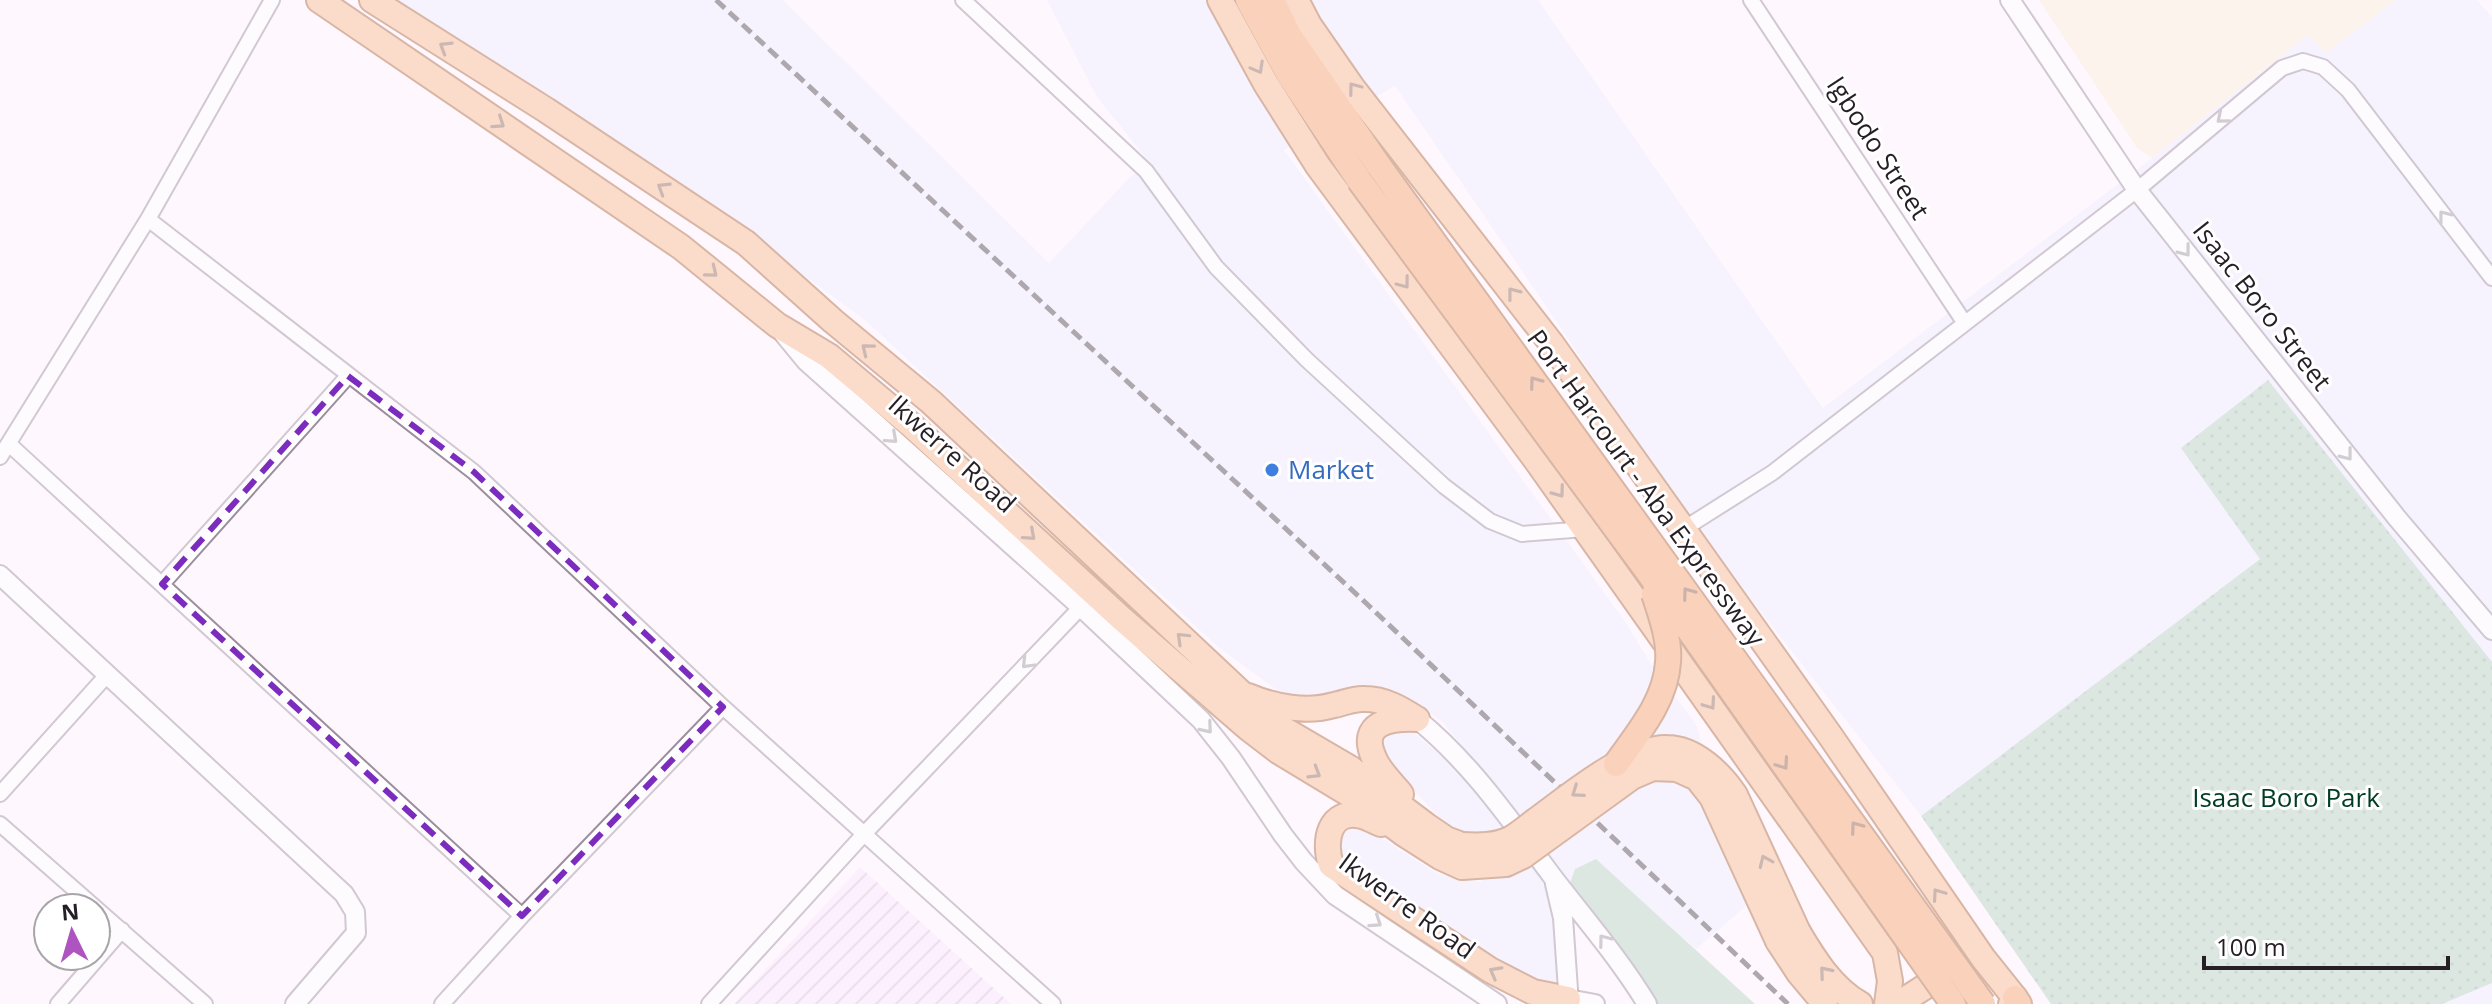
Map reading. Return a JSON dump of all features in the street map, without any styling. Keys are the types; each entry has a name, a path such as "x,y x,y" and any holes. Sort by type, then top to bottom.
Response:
{"highway":[{"name":"Port Harcourt - Aba Expressway","path":"1248,0 1289,75 1369,173 1983,1004"},
{"name":"Port Harcourt - Aba Expressway","path":"1272,0 1369,173 1953,1004"},
{"path":"1616,764 1647,722 1664,682 1668,663 1666,633 1648,572"}],"main road":[{"name":"Ikwerre Road","path":"319,0 681,247 777,325"},
{"name":"Ikwerre Road","path":"372,0 546,110 746,243 833,321 931,402 1273,723 1350,768 1416,830"},
{"path":"1220,0 1266,84 1318,166 1617,573 1885,953 1890,981 1887,1004"},
{"path":"1296,0 1309,25 1352,87 1551,343 2015,1002"},
{"path":"777,325 829,356 910,424 1121,618 1248,728 1278,751 1416,830"},
{"path":"910,424 931,402"},
{"path":"963,475 964,502"},
{"path":"1617,573 1682,530"},
{"path":"1238,692 1261,702 1291,708 1332,706 1366,699 1394,705 1417,719"},
{"path":"1417,719 1384,721 1374,731 1370,742 1374,760 1416,830 1440,857 1462,856 1506,864 1523,856 1632,777 1653,768 1677,769 1697,778 1712,797 1788,937 1847,996 1860,1004"},
{"path":"1462,856 1510,839 1616,764 1651,750 1667,748 1682,751 1724,779 1735,795 1799,973 1825,1004"},
{"path":"1416,830 1350,815 1330,828 1327,853 1331,865 1490,970 1533,992 1568,1001"},
{"path":"1898,1004 1962,964 1974,958 1983,958"}],"street":[{"path":"0,457 148,219 272,0"},
{"path":"963,0 1146,171 1226,278 1307,360 1444,486 1490,521 1522,534 1585,529"},
{"name":"Igbodo Street","path":"1751,0 1964,322"},
{"name":"Isaac Boro Street","path":"2010,0 2137,190 2397,518 2492,630"},
{"path":"1682,530 1772,473 2137,190 2282,68 2303,61 2323,67 2348,90 2492,278"},
{"path":"148,219 474,472 723,707 1053,1004"},
{"name":"Ikwerre Road","path":"777,325 806,361 1081,607 1201,720 1283,835 1335,895 1497,1004"},
{"path":"162,584 348,376"},
{"path":"9,444 522,916"},
{"path":"0,575 344,894 355,912 356,933 295,1004"},
{"path":"709,1004 864,834 1081,607"},
{"path":"0,794 107,675"},
{"path":"442,1004 723,707"},
{"path":"1417,719 1448,744 1498,802 1553,878 1624,967 1647,1004"},
{"path":"0,824 202,1003"},
{"path":"1553,878 1563,918 1568,1001 1595,1004"},
{"path":"58,1004 122,930"}],"highlighted area":[{"path":"348,376 474,472 723,707 522,916 162,584"}],"shaded area":[{"path":"390,0 783,0 1049,263 1129,178 1150,163 1097,97 1047,0 1538,0 1823,408 2152,158 2309,34 2326,53 2396,0 2477,0 2492,17 2492,1004 2051,1004 1921,816 1684,514 1395,86 1284,150 1624,620 1651,664 1697,726 1746,906 1696,949 1596,860 1575,869 1570,883 1443,722 1396,691 1362,687 1316,698 1281,693 1217,646 866,321 690,192"},
{"path":"2039,0 2396,0 2326,53 2308,35 2152,158 2137,148"},
{"path":"1408,728 1440,755 1501,819 1545,881 1553,913 1559,985 1531,980 1343,865 1335,837 1339,829 1355,826 1369,830 1438,874 1480,882 1485,878 1475,838 1453,830 1386,760 1381,743 1384,735"},
{"path":"860,867 1011,1004 734,1004"}],"green space":[{"name":"Isaac Boro Park","path":"2268,380 2492,662 2492,983 2442,1004 2051,1004 1921,816 2260,559 2181,448"},
{"path":"1596,859 1755,1004 1658,1004 1570,883 1575,869"}],"railway":[{"path":"716,0 1367,604 1788,1004"}],"place":[{"name":"Market","path":"1272,470"}]}
